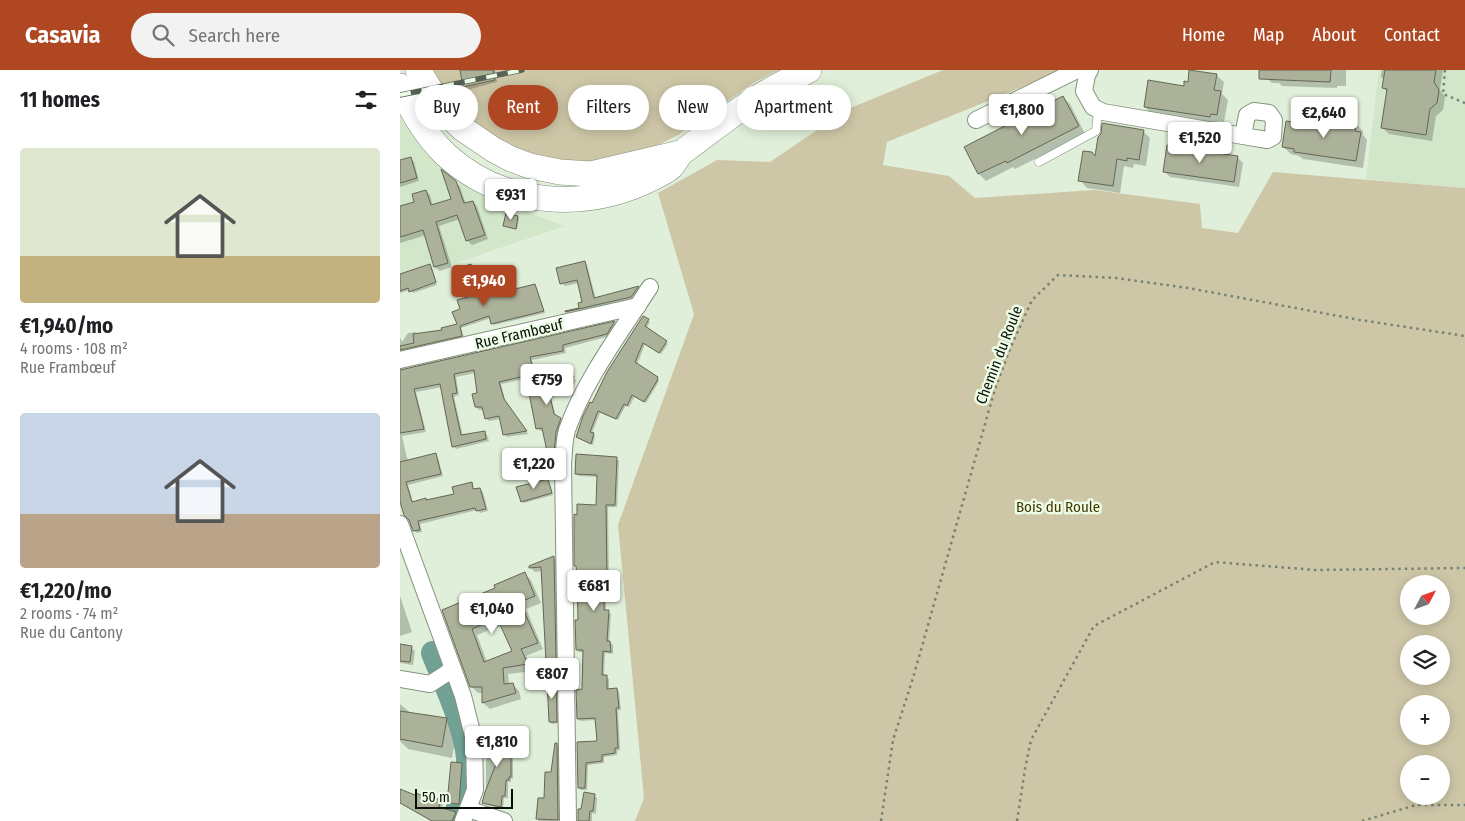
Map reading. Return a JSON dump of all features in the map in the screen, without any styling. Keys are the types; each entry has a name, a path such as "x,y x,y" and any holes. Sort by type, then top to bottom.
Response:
{"main road":[{"path":"418,70 443,110 463,129 502,155 530,166 560,172 591,174 680,153"},
{"path":"400,86 422,127 446,154 477,178 515,193 556,200 594,198 657,176 671,167 680,153 762,95 809,70"}],"street":[{"path":"976,120 1077,70"},
{"path":"1090,70 1087,75 1084,91 1089,101 1103,112 1244,136"},
{"path":"568,821 563,464 567,431 584,393 617,336 650,287"},
{"name":"Rue Frambœuf","path":"400,360 638,306"},
{"path":"400,524 450,670 463,696 474,740 468,778 475,790 465,815 504,821"},
{"path":"400,679 430,684 450,670"}],"lane":[{"path":"1039,162 1096,131 1098,109"}],"path":[{"path":"1445,70 1443,94 1465,103"},
{"name":"Chemin du Roule","path":"881,821 893,740 995,389 1010,349 1032,300 1058,276 1116,278 1188,288 1360,320 1465,336"},
{"path":"1017,821 1031,740 1094,626 1215,562 1315,570 1465,568"},
{"path":"1362,821 1416,805 1465,805"}],"shaded area":[{"path":"1379,70 1465,70 1465,188 1366,179"},
{"path":"400,98 415,119 415,130 423,130 454,174 523,211 565,226 432,271 400,274"}],"green space":[{"path":"429,70 780,70 751,85 737,85 737,94 727,101 727,85 659,85 659,130 685,130 650,149 614,161 575,164 510,149 478,126 478,85 438,85"},
{"name":"Bois du Roule","path":"943,70 1064,70 887,142 883,165 949,176 975,198 1094,190 1200,204 1202,228 1238,233 1273,172 1465,188 1465,821 635,821 644,798 618,525 694,314 658,193 717,160 770,162 817,130 851,130 851,108"}],"building":[{"path":"460,70 493,70 495,80 463,85"},
{"path":"1189,70 1217,74 1214,90 1221,91 1217,115 1211,114 1210,117 1144,107 1148,80 1184,86 1184,81 1188,82"},
{"path":"1259,70 1331,70 1330,82 1259,79"},
{"path":"1385,70 1436,70 1434,82 1439,90 1437,103 1430,109 1426,135 1381,128 1387,89 1382,88"},
{"path":"1063,96 1079,126 1007,163 1006,161 978,174 964,147"},
{"path":"1331,119 1356,123 1355,131 1361,132 1356,161 1294,152 1294,149 1282,147 1286,121 1323,126 1323,121 1331,122"},
{"path":"1102,123 1144,130 1139,160 1127,158 1127,161 1117,159 1113,186 1078,181 1083,151 1092,152 1095,156"},
{"path":"1167,145 1194,149 1194,147 1204,149 1204,151 1238,156 1234,182 1163,172"},
{"path":"411,157 417,178 400,183 400,160"},
{"path":"441,169 456,181 464,203 473,201 485,235 466,241 457,215 436,222 448,263 434,267 423,230 400,237 400,206 414,202 412,194 426,190 431,205 451,199"},
{"path":"506,213 518,216 516,229 503,226"},
{"path":"585,261 594,298 639,286 631,297 565,312 579,308 578,303 582,302 577,280 560,284 556,268"},
{"path":"430,264 436,282 409,292 408,288 400,291 400,274"},
{"path":"471,264 478,284 482,282 484,286 495,283 497,290 510,285 511,290 535,284 544,311 491,324 489,316 460,326 462,336 400,350 400,346 414,343 413,334 442,330 441,328 457,324 452,312 460,309 457,300 468,297 459,268"},
{"path":"643,316 649,319 645,326 667,341 659,353 643,343 635,362 658,377 657,381 644,402 632,395 627,406 624,404 616,419 598,411 590,432 594,433 591,444 576,437 590,402 592,403 607,372"},
{"path":"615,321 607,334 563,345 563,351 530,357 534,374 499,382 504,399 527,431 503,435 499,416 485,419 482,407 475,407 472,394 477,393 474,370 454,374 457,393 452,394 461,435 485,431 486,439 452,447 440,384 414,389 424,429 400,433 400,370"},
{"path":"555,369 574,376 567,390 551,384 553,393 550,396 554,414 561,418 556,432 554,454 548,456 542,428 536,429 527,383 556,378"},
{"path":"436,453 441,474 406,482 412,502 454,494 452,487 472,482 473,489 480,488 486,509 476,511 475,508 418,521 420,530 413,531 409,520 404,515 400,502 400,462"},
{"path":"576,454 617,457 615,505 606,505 607,580 604,580 604,610 609,610 607,641 610,641 611,652 603,651 602,675 607,675 607,689 617,688 619,708 616,708 618,748 615,748 615,753 602,755 602,761 586,763 585,788 578,788 577,742 597,741 595,718 577,719 576,690 582,689 583,650 576,650 575,620 578,620 577,578 576,566 574,566 574,514 577,515 577,504 596,505 597,475 575,474"},
{"path":"548,479 552,493 521,502 516,487"},
{"path":"554,556 556,661 546,662 541,567 529,568 529,566"},
{"path":"525,572 535,596 520,602 538,643 521,649 528,664 503,668 504,684 513,683 516,693 482,703 482,687 470,687 442,610 495,588 494,585","holes":["497,618 512,651 484,662 472,629"]},
{"path":"400,644 412,646 410,662 400,661"},
{"path":"556,679 557,722 549,722 547,680"},
{"path":"400,711 447,718 442,747 400,739"},
{"path":"494,727 498,745 511,744 511,777 509,777 509,780 506,780 505,796 502,796 501,807 482,803 498,759 484,753 484,729"},
{"path":"555,743 557,743 558,820 536,819 538,798 544,798 545,772 551,772"},
{"path":"451,762 462,763 459,804 447,803"},
{"path":"400,789 415,795 416,793 430,799 431,796 440,800 439,807 456,812 452,821 432,821 400,803"},
{"path":"584,792 595,794 593,811 590,811 589,821 578,821 578,809 581,809"}],"waterway":[{"path":"433,653 459,719 468,758 463,790 453,821"}],"railway":[{"path":"400,95 522,70"}]}
